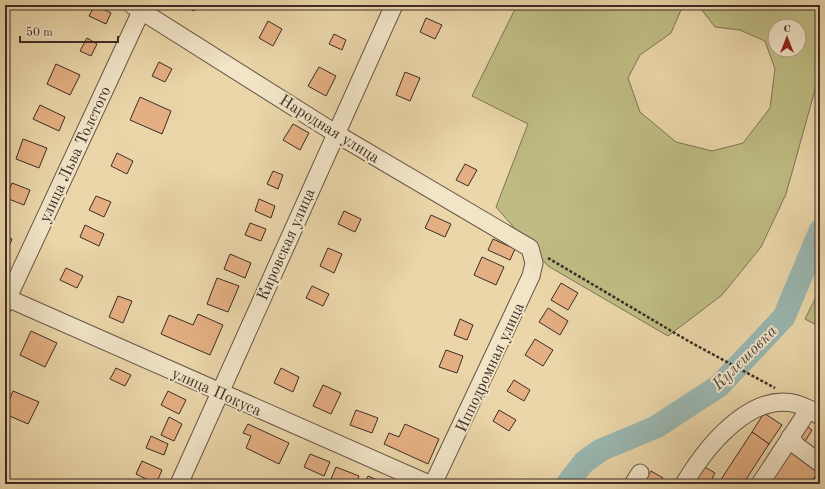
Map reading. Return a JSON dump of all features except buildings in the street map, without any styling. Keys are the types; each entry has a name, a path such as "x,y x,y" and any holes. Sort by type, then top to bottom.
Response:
{"street":[{"name":"Кировская улица","path":"179,484 335,132 394,5"},
{"name":"Народная улица","path":"139,7 335,132 530,248"},
{"name":"улица Льва Толстого","path":"6,300 139,7"},
{"name":"Ипподромная улица","path":"434,484 532,276 534,263 530,248"},
{"name":"улица Покуса","path":"6,300 429,484"},
{"path":"684,484 702,456 737,421 751,411 766,404 778,402 800,404 814,413 790,437 760,484"},
{"path":"790,437 797,446 820,463"}],"path":[{"path":"530,248 690,342 762,380"}],"shaded area":[{"path":"517,5 681,5 681,10 671,33 640,55 628,78 640,112 676,142 712,151 743,143 770,108 775,69 771,58 807,58 807,18 767,18 767,47 765,41 740,30 715,27 698,5 820,5 820,72 786,194 761,247 722,295 668,336 548,266 496,207 528,124 472,96"},
{"path":"820,289 820,327 805,319"}],"waterway":[{"name":"Кулешовка","path":"567,484 584,462 601,450 656,427 719,386 784,317 820,231"}]}
